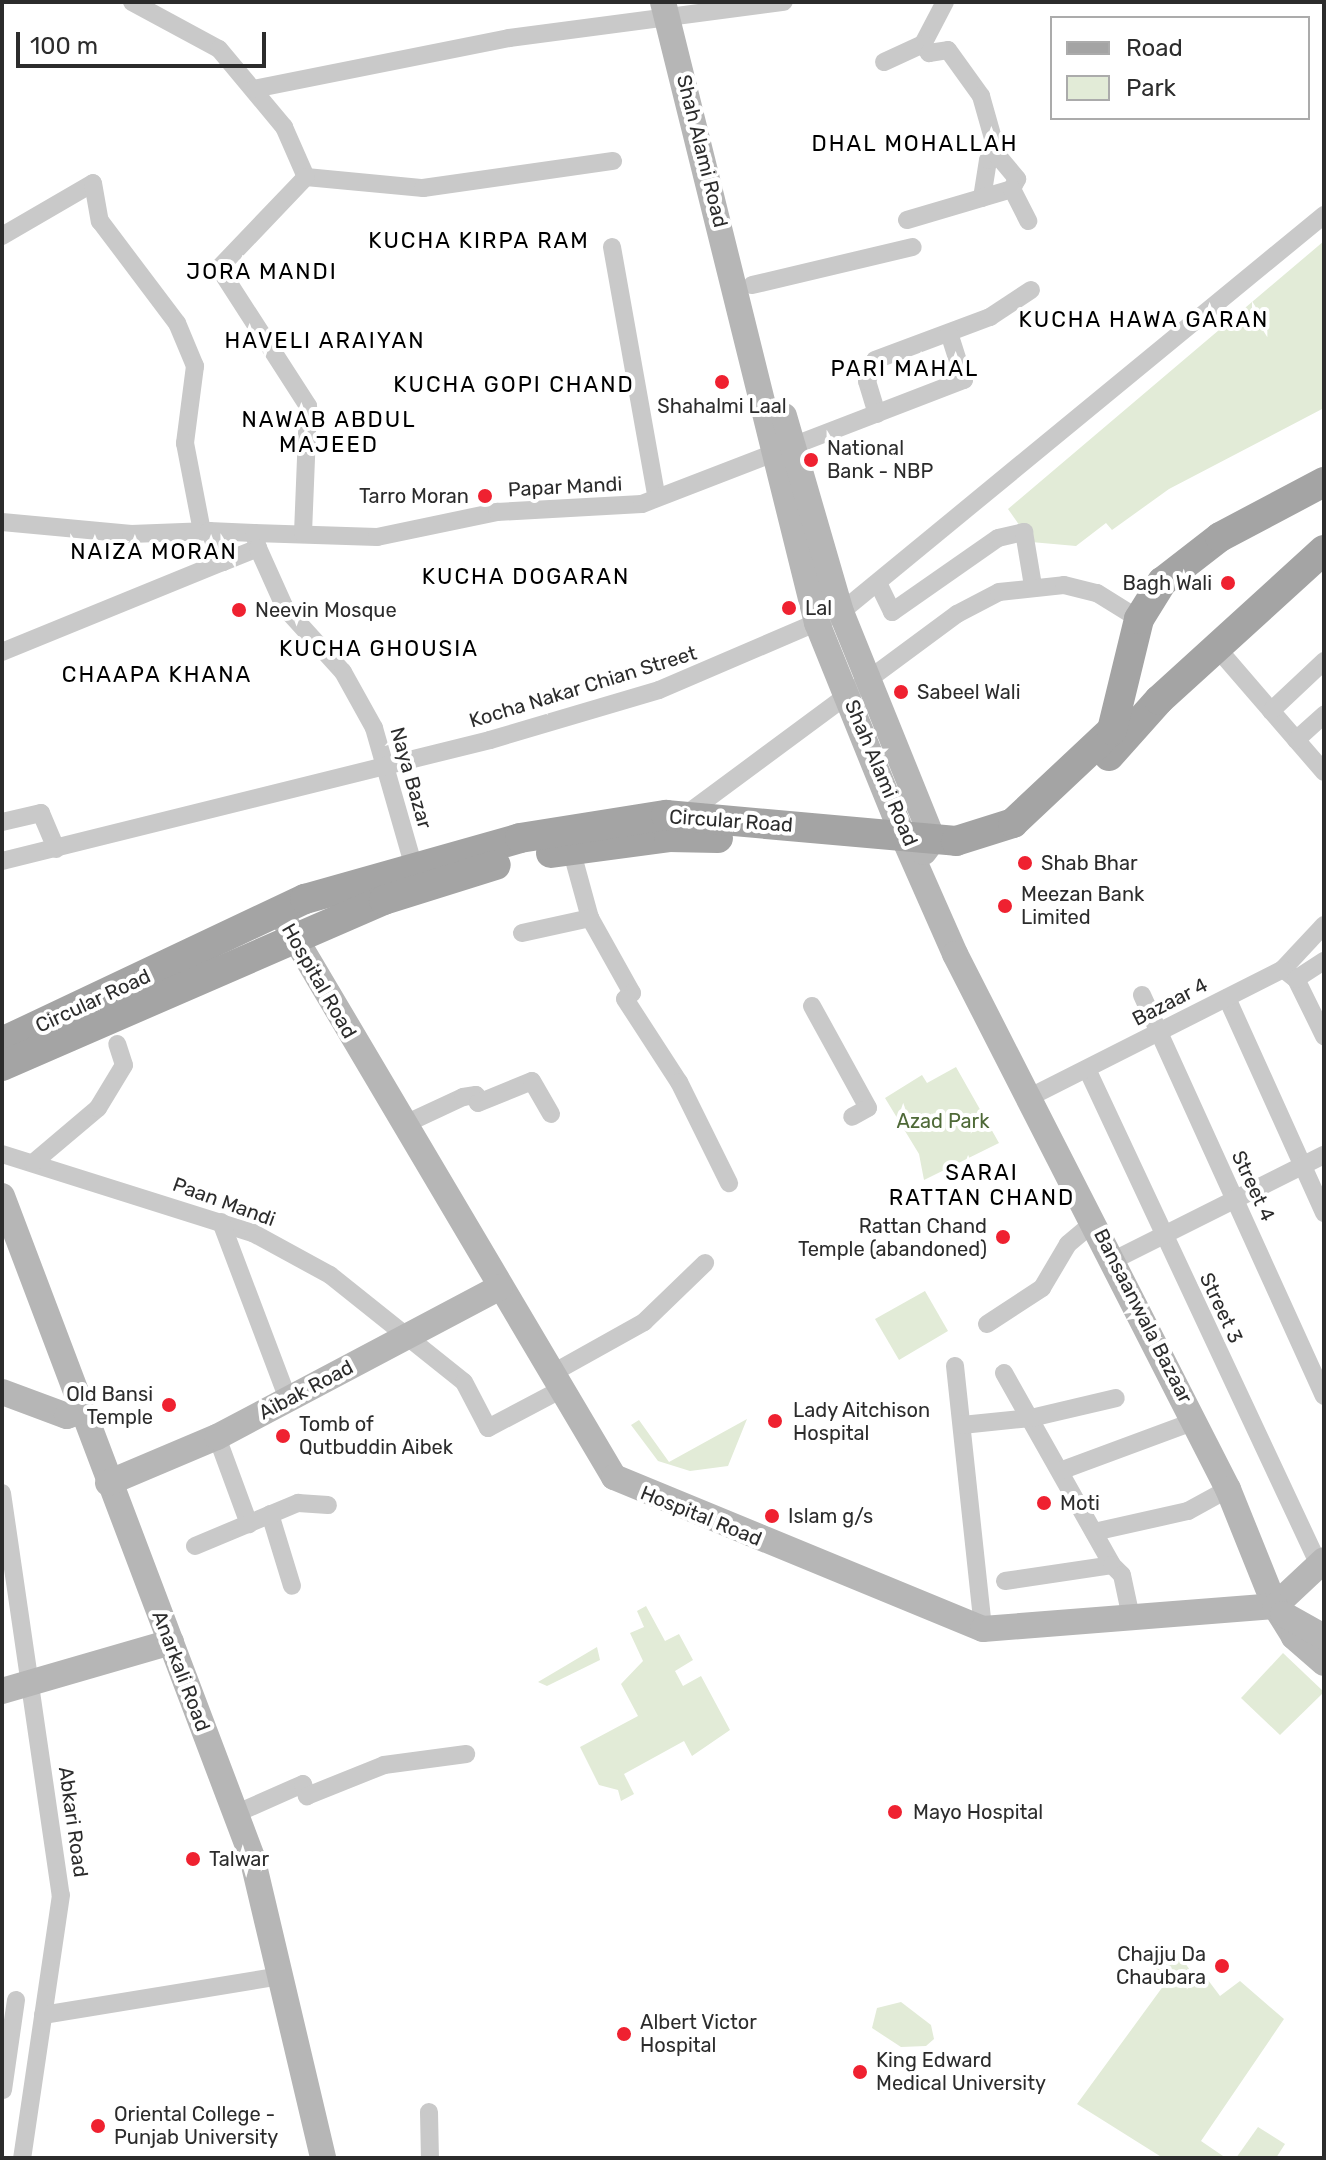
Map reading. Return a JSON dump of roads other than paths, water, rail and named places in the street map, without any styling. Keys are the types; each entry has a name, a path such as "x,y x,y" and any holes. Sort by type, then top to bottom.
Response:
{"main road":[{"name":"Circular Road","path":"2,1066 294,939 445,878 571,849 696,836 918,845 956,841 1013,823 1053,791 1112,730 1139,619 1176,568 1324,482"},
{"name":"Circular Road","path":"2,1042 279,911 335,889 413,864 605,822 684,816 918,845 955,859 1015,839 1086,781 1159,700 1324,550"},
{"path":"1125,681 1159,700"},
{"path":"335,889 346,917"}],"street":[{"path":"132,2 162,9 219,49 284,127 306,177"},
{"path":"254,89 509,38 674,11 784,2"},
{"path":"884,62 923,44 945,2"},
{"name":"Shah Alami Road","path":"674,11 752,285 783,447"},
{"name":"Shah Alami Road","path":"674,11 829,618 918,845"},
{"path":"907,220 1012,189 1017,179 998,156 973,84 948,50 929,53 923,44"},
{"path":"982,198 988,160 998,156"},
{"path":"306,177 423,188 613,161"},
{"path":"303,533 308,406 219,268 306,177"},
{"path":"2,236 93,183 100,221 177,323 195,366 185,443 206,531 223,562"},
{"path":"1012,189 1028,221"},
{"name":"Kocha Nakar Chian Street","path":"2,861 387,771 659,690 829,618 879,585 1324,215"},
{"path":"612,247 656,495"},
{"path":"752,285 913,247"},
{"path":"877,414 867,381 875,360 949,333 1031,290"},
{"name":"Papar Mandi","path":"2,522 131,534 206,531 256,540 303,533 377,537 497,512 642,504 656,495 964,380 949,333"},
{"path":"879,585 892,612 998,538 1024,532 1033,586"},
{"path":"2,652 223,562 256,540"},
{"name":"Naya Bazar","path":"256,540 285,608 343,672 387,771 413,864"},
{"path":"684,816 957,614 999,592 1033,586 1097,593 1139,619"},
{"path":"1217,648 1324,772"},
{"path":"1271,711 1324,661"},
{"path":"1296,740 1324,715"},
{"path":"2,822 41,813 56,849"},
{"name":"Bansaanwala Bazaar","path":"918,845 955,954 1116,1259 1228,1489 1279,1610"},
{"path":"571,849 590,918 632,993 625,999 679,1082 729,1183"},
{"name":"Hospital Road","path":"279,911 614,1477 637,1490 983,1629 1130,1613 1279,1610"},
{"path":"522,933 590,918"},
{"path":"1324,925 1290,974 1324,1036"},
{"name":"Bazaar 4","path":"1032,1096 1227,998 1324,961"},
{"name":"Street 4","path":"1142,995 1324,1396"},
{"path":"1227,998 1324,1213"},
{"path":"812,1006 868,1108 852,1117"},
{"path":"33,1163 98,1108 124,1065 117,1044"},
{"name":"Street 3","path":"1087,1069 1162,1235 1322,1562"},
{"path":"403,1125 463,1097 476,1095 478,1103 532,1081 551,1114"},
{"name":"Paan Mandi","path":"2,1154 221,1222 330,1275 464,1382 488,1428 556,1382"},
{"path":"1116,1259 1324,1155"},
{"name":"Anarkali Road","path":"2,1196 79,1412 171,1642 235,1814 280,1976 323,2158"},
{"path":"987,1324 1042,1288 1068,1244 1095,1221"},
{"path":"221,1222 288,1399"},
{"path":"556,1382 644,1322 705,1263"},
{"name":"Aibak Road","path":"108,1483 217,1437 500,1287"},
{"path":"955,1366 983,1629"},
{"path":"1004,1373 1112,1565 1122,1575 1130,1613"},
{"path":"2,1392 67,1416 79,1412"},
{"path":"962,1425 1031,1418 1116,1398"},
{"path":"1060,1471 1195,1421"},
{"path":"217,1437 249,1524"},
{"path":"1094,1532 1188,1511 1228,1489"},
{"name":"Abkari Road","path":"2,1493 61,1895 22,2158"},
{"path":"195,1546 298,1503 328,1505"},
{"path":"270,1514 292,1586"},
{"path":"1279,1610 1322,1562"},
{"path":"1005,1581 1112,1565"},
{"path":"1279,1610 1324,1637"},
{"path":"1279,1610 1294,1637 1324,1663"},
{"path":"2,1691 171,1642"},
{"path":"235,1814 303,1784 307,1796 384,1765 466,1754"},
{"path":"32,2094 3,2090 9,1999 44,2010 280,1976"},
{"path":"429,2112 430,2158"}],"place":[{"name":"Shahalmi Laal","path":"722,382"},
{"name":"National Bank - NBP","path":"811,460"},
{"name":"Tarro Moran","path":"485,496"},
{"name":"Bagh Wali","path":"1228,583"},
{"name":"Lal","path":"789,608"},
{"name":"Neevin Mosque","path":"239,610"},
{"name":"Sabeel Wali","path":"901,692"},
{"name":"Shab Bhar","path":"1025,863"},
{"name":"Meezan Bank Limited","path":"1005,906"},
{"name":"Rattan Chand Temple (abandoned)","path":"1003,1237"},
{"name":"Old Bansi Temple","path":"169,1405"},
{"name":"Lady Aitchison Hospital","path":"775,1421"},
{"name":"Tomb of Qutbuddin Aibek","path":"283,1436"},
{"name":"Moti","path":"1044,1503"},
{"name":"Islam g/s","path":"772,1516"},
{"name":"Mayo Hospital","path":"895,1812"},
{"name":"Talwar","path":"193,1859"},
{"name":"Chajju Da Chaubara","path":"1222,1966"},
{"name":"Albert Victor Hospital","path":"624,2034"},
{"name":"King Edward Medical University","path":"860,2072"},
{"name":"Oriental College - Punjab University","path":"98,2126"}],"district":[{"name":"DHAL MOHALLAH","path":"915,144"},
{"name":"KUCHA KIRPA RAM","path":"479,241"},
{"name":"JORA MANDI","path":"262,272"},
{"name":"KUCHA HAWA GARAN","path":"1144,320"},
{"name":"HAVELI ARAIYAN","path":"325,341"},
{"name":"PARI MAHAL","path":"905,369"},
{"name":"KUCHA GOPI CHAND","path":"514,385"},
{"name":"NAWAB ABDUL MAJEED","path":"329,432"},
{"name":"NAIZA MORAN","path":"154,552"},
{"name":"KUCHA DOGARAN","path":"526,577"},
{"name":"KUCHA GHOUSIA","path":"379,649"},
{"name":"CHAAPA KHANA","path":"157,675"},
{"name":"SARAI RATTAN CHAND","path":"982,1184"}],"park label":[{"name":"Azad Park","path":"943,1121"}]}
